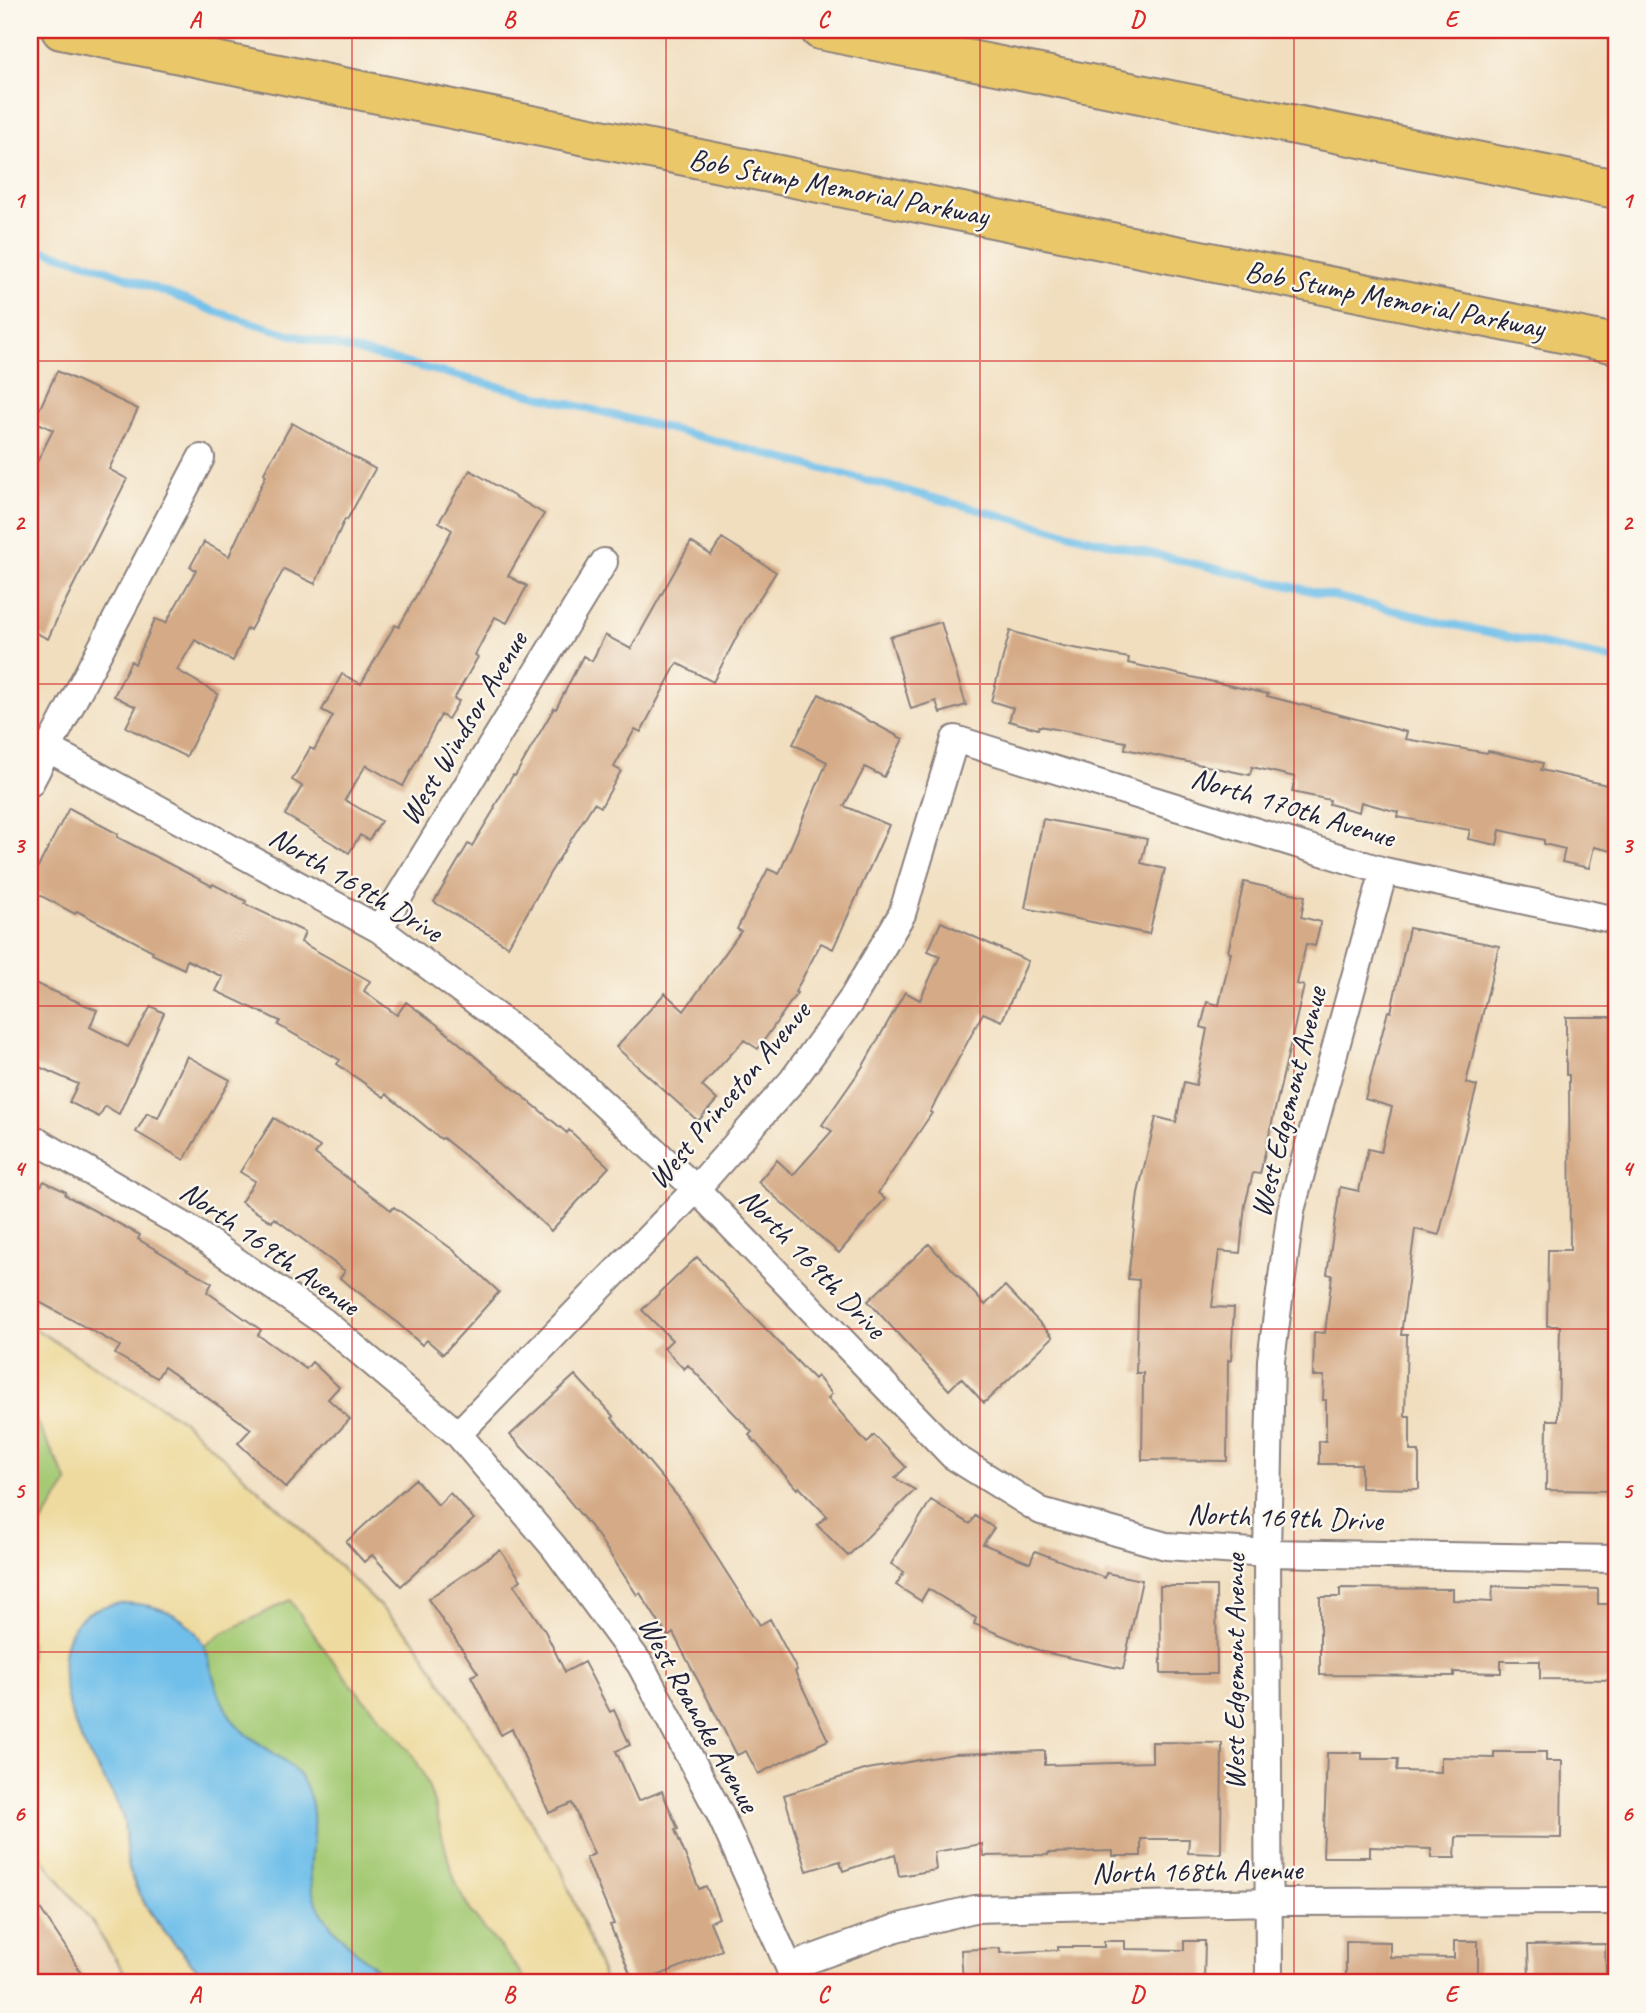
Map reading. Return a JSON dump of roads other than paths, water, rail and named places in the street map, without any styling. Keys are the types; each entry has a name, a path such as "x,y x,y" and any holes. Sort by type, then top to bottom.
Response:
{"highway":[{"name":"Bob Stump Memorial Parkway","path":"61,30 1616,344"},
{"path":"820,30 1616,189"}],"street":[{"path":"30,783 201,458"},
{"name":"West Windsor Avenue","path":"379,929 604,562"},
{"name":"North 170th Avenue","path":"955,739 1384,871 1616,920"},
{"name":"West Princeton Avenue","path":"458,1434 696,1189 792,1081 849,1002 902,914 955,739"},
{"name":"North 169th Drive","path":"49,749 379,929 560,1064 696,1189 953,1456 1041,1511 1166,1546 1267,1553 1616,1559"},
{"name":"West Edgemont Avenue","path":"1269,1983 1267,1553 1271,1360 1291,1210 1384,871"},
{"name":"North 169th Avenue","path":"30,1137 188,1228 323,1321 458,1434"},
{"name":"West Roanoke Avenue","path":"458,1434 554,1548 640,1664 719,1812 791,1975"},
{"name":"North 168th Avenue","path":"791,1975 897,1928 974,1909 1269,1902 1616,1901"}],"water":[{"path":"120,1603 161,1609 185,1622 195,1631 208,1657 215,1684 230,1716 244,1732 297,1773 304,1783 312,1807 311,1882 314,1898 321,1912 342,1938 392,1983 209,1983 154,1917 130,1871 120,1809 81,1739 65,1688 65,1651 70,1634 79,1620 94,1610"}],"waterway":[{"path":"30,247 91,264 217,312 289,334 682,432 1094,540 1616,660"}]}
